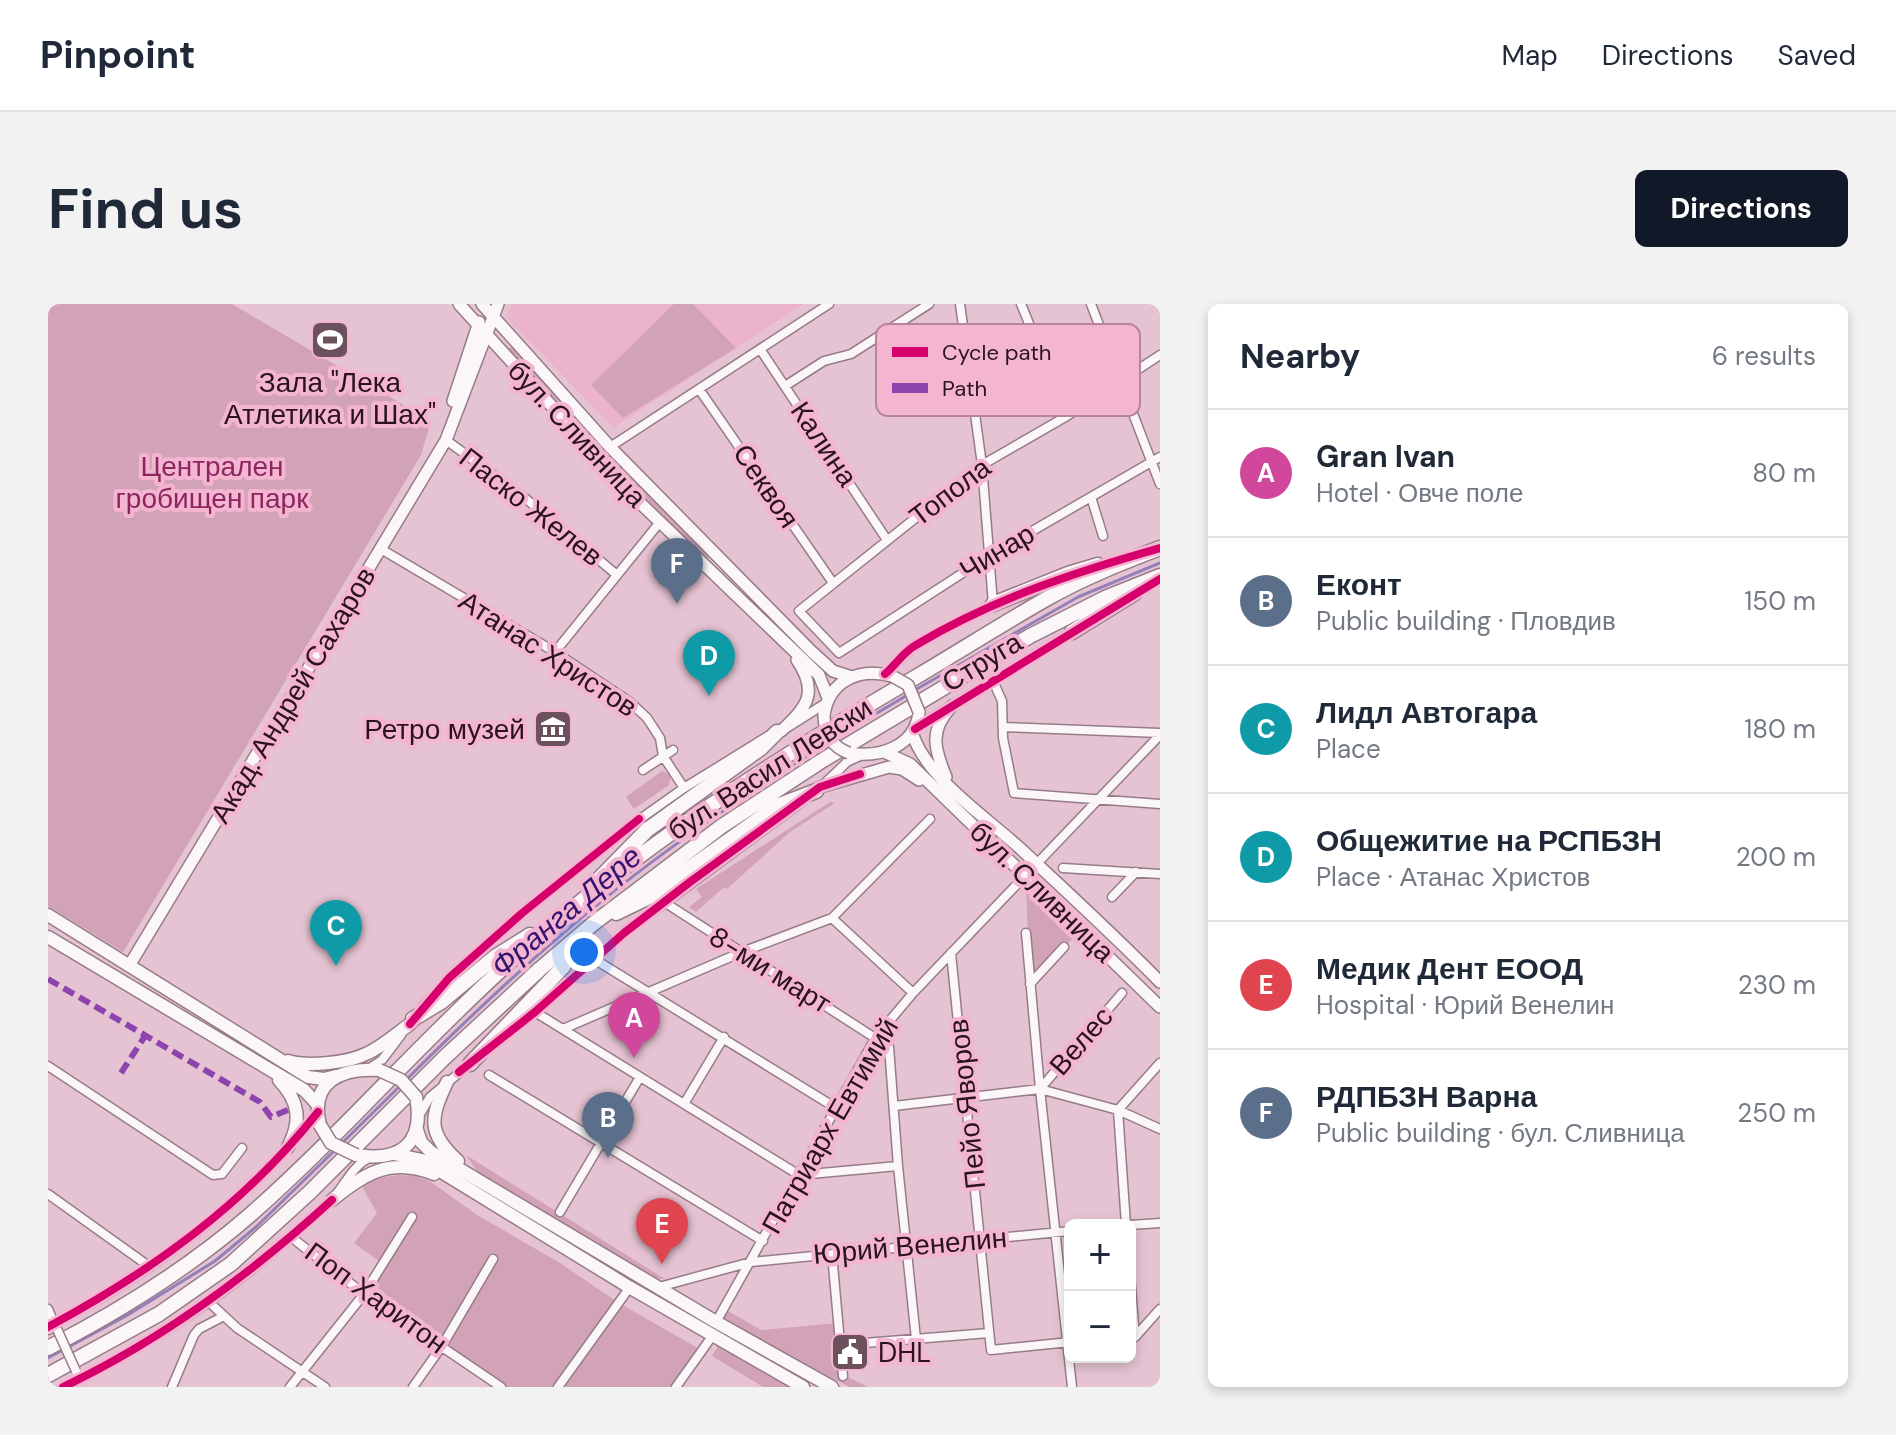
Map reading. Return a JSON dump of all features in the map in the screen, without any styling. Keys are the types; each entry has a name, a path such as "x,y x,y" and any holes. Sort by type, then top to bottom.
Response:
{"highway":[{"path":"993,604 1079,570 1160,548"},
{"name":"бул. Васил Левски","path":"48,1348 163,1281 247,1217 483,987 571,909 688,820 779,758 1047,598 1102,571 1160,548"},
{"path":"1072,632 1160,578"},
{"name":"бул. Васил Левски","path":"48,1375 159,1314 250,1248 445,1057 591,925 722,826 823,760 1030,636 1105,598 1160,578"},
{"path":"411,1022 441,1002 495,957 571,909 634,841 779,732"},
{"path":"470,1064 563,967 591,925 649,897 777,806 818,789"}],"main road":[{"name":"бул. Сливница","path":"459,304 660,522 819,675 826,706"},
{"name":"Акад. Андрей Сахаров","path":"129,966 446,440 498,304"},
{"name":"бул. Сливница","path":"484,305 610,447 827,666 852,677"},
{"name":"Акад. Андрей Сахаров","path":"452,421 453,400 484,305"},
{"path":"470,378 479,365 490,358 502,358 511,363"},
{"path":"704,562 714,552"},
{"path":"779,732 801,712 809,691 806,674 781,637"},
{"path":"888,675 908,685 919,712 914,730 899,746 884,752 863,755 838,748 829,738 826,706 836,686 852,677 888,675"},
{"path":"945,789 936,733 939,721 952,706"},
{"name":"бул. Сливница","path":"914,730 922,757 945,789 1027,876 1160,1007"},
{"name":"бул. Сливница","path":"884,752 906,760 1037,865 1160,982"},
{"path":"818,789 893,767 945,789"},
{"path":"48,915 272,1063 308,1092 331,1143 356,1155 394,1154 422,1160 630,1287 832,1387"},
{"path":"48,937 272,1063 308,1077 324,1079 350,1071 372,1070 401,1080 416,1097 418,1124 427,1149 658,1287 803,1387"},
{"path":"272,1063 309,1064 359,1057 411,1022"},
{"path":"272,1063 297,1106 297,1128 288,1147"},
{"path":"319,1114 325,1086 336,1076"},
{"path":"447,1082 437,1106 436,1136 440,1145 478,1179"},
{"path":"394,1154 406,1146 418,1124"},
{"path":"332,1200 363,1175 387,1169 422,1169 459,1183"}],"street":[{"path":"610,447 829,304"},
{"path":"898,324 929,304"},
{"path":"960,304 963,324"},
{"path":"1021,304 1029,324"},
{"path":"1091,304 1098,324"},
{"path":"785,386 824,361 851,354 876,338"},
{"name":"Калина","path":"760,349 887,540"},
{"name":"Топола","path":"1140,368 1160,355"},
{"name":"Секвоя","path":"699,389 833,583"},
{"path":"888,675 914,646 993,604 975,416"},
{"name":"Топола","path":"839,653 799,611 982,465 1067,416"},
{"path":"1135,416 1156,459 1160,484"},
{"name":"Паско Желев","path":"446,440 525,498 617,575"},
{"name":"Чинар","path":"839,653 989,556 1156,459"},
{"path":"1091,497 1103,536"},
{"path":"555,652 660,522"},
{"name":"Атанас Христов","path":"381,549 555,652 630,702 647,718 660,738 663,756 684,788"},
{"name":"Струга","path":"914,730 1072,632"},
{"path":"993,681 1002,701 1008,766 1014,793 1160,804"},
{"path":"372,1070 449,978 521,914 626,829 753,743 804,720 826,706"},
{"path":"1003,727 1160,734"},
{"name":"Патриарх Евтимий","path":"676,1387 715,1329 876,1037 913,993 1160,734"},
{"path":"643,770 673,750"},
{"path":"418,1124 426,1102 447,1082 535,1012 594,959 664,902 818,789 847,762 863,755"},
{"path":"563,1029 742,952 832,918 930,819"},
{"path":"1063,868 1160,874"},
{"path":"1112,897 1136,872"},
{"name":"8-ми март","path":"664,902 876,1037"},
{"path":"832,918 913,993"},
{"path":"1026,933 1064,1306"},
{"path":"1030,984 1064,947"},
{"name":"Пейо Яворов","path":"951,953 991,1350 1064,1342"},
{"path":"594,959 836,1108"},
{"name":"Велес","path":"1040,1089 1122,993"},
{"path":"535,1012 799,1175 898,1166"},
{"path":"684,1104 724,1037"},
{"path":"876,1037 889,1047 916,1339"},
{"path":"1127,1219 1118,1110 1160,1063"},
{"path":"48,1066 213,1175 222,1174 242,1148"},
{"path":"489,1075 763,1241"},
{"path":"560,1212 640,1077"},
{"path":"894,1106 1040,1089 1118,1110 1160,1129"},
{"path":"53,1327 150,1267 212,1222 319,1114"},
{"path":"63,1387 78,1375 127,1353 208,1301 291,1237 332,1200 352,1170 371,1157"},
{"path":"48,1194 150,1267"},
{"path":"290,1387 364,1294 412,1217"},
{"path":"1136,1224 1160,1223"},
{"name":"Юрий Венелин","path":"658,1287 751,1262 1064,1232"},
{"name":"Поп Харитон","path":"291,1237 364,1294 501,1387"},
{"path":"832,1254 843,1376"},
{"path":"413,1387 442,1346 493,1259"},
{"path":"558,1387 630,1287"},
{"path":"208,1301 222,1317 325,1387"},
{"path":"48,1309 53,1327 78,1375"},
{"path":"1136,1333 1160,1309"},
{"path":"172,1387 194,1335 222,1317"},
{"path":"840,1345 989,1333"},
{"path":"1070,1363 1072,1387"}],"shaded area":[{"path":"512,304 804,304 613,428 506,317"}],"green space":[{"name":"Централен гробищен парк","path":"48,304 232,304 431,421 421,455 123,952 48,906"},
{"path":"674,304 693,304 736,348 623,418 591,385"},
{"path":"517,343 714,552 704,562 502,353"},
{"path":"662,771 671,775 669,785 634,809 626,797"},
{"path":"830,802 835,803 790,832 727,889 724,887 696,912 689,907 702,897 696,889"},
{"path":"1026,891 1073,938 1030,984"},
{"path":"466,1155 665,1279 647,1278 479,1174"},
{"path":"417,1176 431,1182 477,1215 701,1350 676,1387 501,1387 364,1294 383,1264 354,1243 377,1213 361,1185 372,1179"},
{"path":"728,1311 761,1330 838,1323 843,1375 868,1387 850,1387 764,1346 721,1321"},
{"path":"719,1344 792,1387 763,1387 712,1356"}],"waterway":[{"name":"Франга Дере","path":"915,690 1078,597 1160,563"},
{"name":"Франга Дере","path":"406,1080 523,968 635,875 749,793 909,694"},
{"name":"Франга Дере","path":"340,1145 400,1086"},
{"name":"Франга Дере","path":"48,1358 126,1316 215,1261 256,1227 335,1150"}],"marked path":[{"path":"48,979 260,1102 271,1117 290,1109"},
{"path":"121,1073 145,1036"}],"cycle path":[{"path":"885,674 911,648 1005,600 1066,577 1160,548"},
{"path":"915,729 1160,579"},
{"path":"459,1072 535,1012 624,933 690,882 820,787 860,774"},
{"path":"410,1024 449,978 521,914 639,819"},
{"path":"48,1327 124,1283 194,1233 259,1177 318,1112"},
{"path":"63,1387 100,1369 204,1304 270,1254 332,1200"}],"place":[{"name":"Зала \"Лека Атлетика и Шах\"","path":"330,340"},
{"name":"РДПБЗН Варна","path":"677,604"},
{"name":"Общежитие на РСПБЗН","path":"709,696"},
{"name":"Ретро музей","path":"553,729"},
{"name":"Лидл Автогара","path":"336,966"},
{"name":"Gran Ivan","path":"634,1058"},
{"name":"Еконт","path":"608,1158"},
{"name":"Медик Дент ЕООД","path":"662,1264"},
{"name":"DHL","path":"850,1352"}]}
